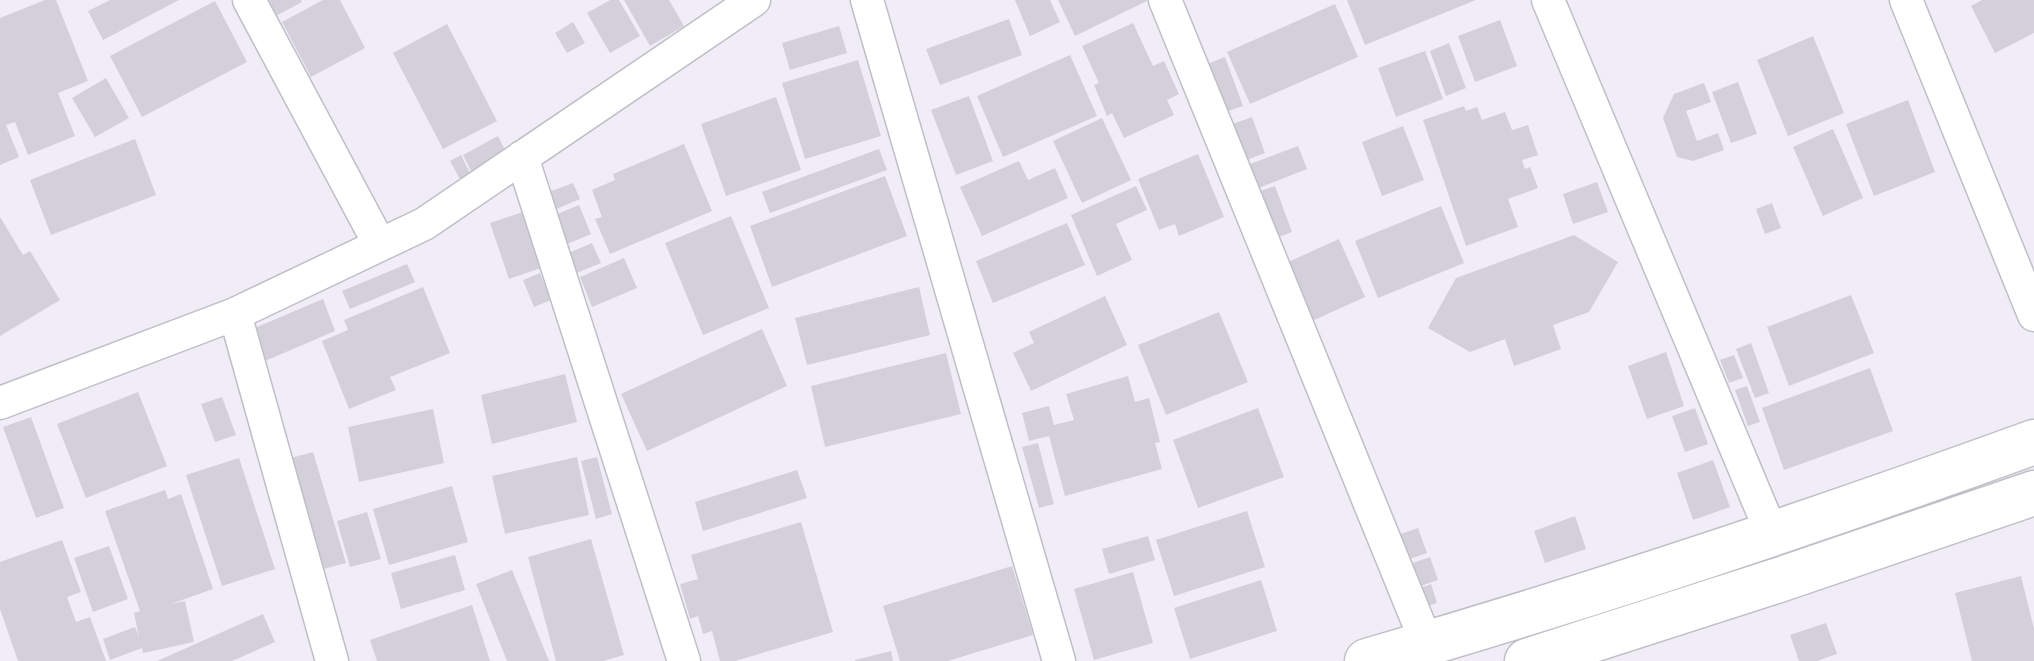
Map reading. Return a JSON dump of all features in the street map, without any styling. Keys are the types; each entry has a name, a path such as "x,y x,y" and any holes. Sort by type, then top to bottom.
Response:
{"main road":[{"path":"1367,661 1609,588 2034,442"},
{"path":"1527,661 2034,493"}],"street":[{"path":"249,0 380,245"},
{"path":"0,403 235,314 424,224 754,0"},
{"path":"867,0 1059,661"},
{"path":"1165,0 1427,644"},
{"path":"1548,0 1772,534"},
{"path":"1906,0 2034,315"},
{"path":"522,157 684,661"},
{"path":"235,314 332,661"}],"building":[{"path":"45,0 56,0 88,81 58,93 75,136 28,155 15,122 6,125 19,157 0,165 0,18"},
{"path":"110,0 179,0 103,40 88,11"},
{"path":"268,0 301,0 302,2 276,16"},
{"path":"323,0 340,0 365,48 311,77 282,22"},
{"path":"610,0 619,0 640,36 610,53 587,13"},
{"path":"624,0 669,0 684,26 650,46"},
{"path":"1015,0 1050,0 1060,22 1030,36"},
{"path":"1058,0 1149,0 1075,36"},
{"path":"1347,0 1476,0 1365,45"},
{"path":"1982,0 2034,0 2034,33 1995,53 1971,6"},
{"path":"215,1 247,62 142,117 110,56"},
{"path":"1335,4 1358,57 1250,104 1227,52"},
{"path":"1009,19 1022,55 940,85 926,49"},
{"path":"1500,20 1517,66 1475,82 1458,36"},
{"path":"573,22 585,43 567,53 555,33"},
{"path":"1133,23 1153,66 1164,61 1179,94 1167,100 1174,115 1124,138 1112,113 1107,116 1094,85 1099,83 1082,46"},
{"path":"447,24 497,121 443,149 393,53"},
{"path":"839,26 847,53 790,70 782,43"},
{"path":"1813,36 1844,113 1788,136 1757,60"},
{"path":"1449,43 1466,88 1446,96 1430,51"},
{"path":"1425,51 1443,99 1396,117 1378,68"},
{"path":"1070,55 1097,116 1003,157 977,96"},
{"path":"1225,57 1243,106 1223,113 1205,65"},
{"path":"858,60 881,136 805,159 782,83"},
{"path":"106,78 129,118 95,137 72,98"},
{"path":"1738,82 1757,134 1731,143 1712,92"},
{"path":"1704,83 1711,102 1686,111 1697,141 1718,133 1724,150 1693,161 1677,157 1663,118 1674,94"},
{"path":"969,96 993,161 956,175 931,110"},
{"path":"776,97 801,170 726,196 701,124"},
{"path":"1908,100 1935,172 1874,196 1846,124"},
{"path":"1464,106 1466,111 1477,107 1482,120 1505,112 1512,130 1528,125 1538,155 1522,160 1525,169 1530,167 1538,188 1508,199 1518,227 1466,246 1423,120"},
{"path":"1252,117 1265,153 1241,162 1227,126"},
{"path":"1102,118 1131,180 1082,203 1053,141"},
{"path":"1403,126 1424,180 1382,196 1362,142"},
{"path":"1833,129 1863,198 1823,216 1793,147"},
{"path":"498,136 507,154 472,173 463,155"},
{"path":"135,139 156,195 51,235 30,180"},
{"path":"684,144 712,211 610,254 595,219 602,217 592,190 615,180 613,174"},
{"path":"1298,146 1307,169 1251,191 1242,167"},
{"path":"879,149 887,170 770,213 762,192"},
{"path":"1198,154 1224,217 1179,236 1175,224 1159,230 1138,179"},
{"path":"461,155 470,173 460,179 450,161"},
{"path":"1019,161 1028,180 1055,168 1068,198 982,236 960,187"},
{"path":"885,176 907,236 772,287 750,226"},
{"path":"1597,182 1608,212 1573,224 1563,194"},
{"path":"573,183 580,199 554,210 546,193"},
{"path":"1136,186 1147,210 1116,224 1132,260 1097,276 1071,215"},
{"path":"1275,186 1292,232 1269,241 1251,194"},
{"path":"1772,203 1781,228 1765,234 1756,209"},
{"path":"579,205 591,234 567,244 555,215"},
{"path":"1441,206 1464,263 1378,298 1355,241"},
{"path":"523,212 541,268 509,279 490,223"},
{"path":"731,216 769,308 703,335 665,243"},
{"path":"0,217 23,255 30,251 60,300 0,336"},
{"path":"1067,223 1085,265 993,303 976,261"},
{"path":"1574,235 1618,262 1589,312 1553,325 1561,349 1514,366 1505,339 1470,352 1428,328 1456,278"},
{"path":"1339,239 1365,297 1312,321 1286,263"},
{"path":"592,243 601,263 574,274 566,254"},
{"path":"624,258 637,288 592,307 580,277"},
{"path":"407,264 415,282 350,309 342,291"},
{"path":"540,273 551,300 534,307 523,280"},
{"path":"423,287 450,353 390,377 396,390 349,409 322,341 348,330 344,320"},
{"path":"919,287 930,335 807,365 795,318"},
{"path":"1851,295 1874,353 1789,386 1767,327"},
{"path":"1105,296 1127,345 1031,391 1013,353 1034,343 1029,332"},
{"path":"323,299 335,331 265,361 252,329"},
{"path":"1219,312 1248,382 1166,415 1138,345"},
{"path":"762,329 787,386 647,451 621,394"},
{"path":"1751,343 1769,393 1755,398 1736,349"},
{"path":"1666,352 1684,406 1647,419 1628,366"},
{"path":"946,353 961,414 825,447 811,386"},
{"path":"1734,355 1743,378 1729,383 1720,360"},
{"path":"1870,368 1893,431 1784,470 1762,408"},
{"path":"565,374 577,422 492,444 481,395"},
{"path":"1128,376 1135,402 1149,398 1160,442 1155,443 1162,469 1065,496 1049,436 1029,441 1022,413 1049,406 1054,425 1074,420 1066,394"},
{"path":"1747,386 1760,422 1748,426 1735,390"},
{"path":"138,392 167,466 86,498 57,424"},
{"path":"222,397 236,435 215,442 201,404"},
{"path":"1258,408 1284,477 1198,508 1173,440"},
{"path":"1695,408 1708,444 1685,452 1672,416"},
{"path":"433,409 444,463 359,482 348,427"},
{"path":"31,417 64,508 36,518 3,427"},
{"path":"1038,443 1054,504 1039,508 1022,447"},
{"path":"313,452 346,563 316,571 284,460"},
{"path":"577,457 589,515 505,534 492,476"},
{"path":"597,457 612,514 596,519 581,461"},
{"path":"239,458 275,569 222,586 186,475"},
{"path":"1713,460 1730,507 1693,520 1677,473"},
{"path":"797,470 807,498 703,531 695,502"},
{"path":"452,486 468,542 389,565 373,509"},
{"path":"165,490 168,499 181,494 213,589 171,604 185,601 194,642 143,653 142,648 110,660 103,639 135,627 139,637 134,613 140,611 105,511"},
{"path":"1247,511 1265,567 1174,596 1156,540"},
{"path":"367,512 381,559 350,567 337,521"},
{"path":"1575,516 1586,549 1545,563 1534,531"},
{"path":"801,522 833,632 735,661 720,661 712,631 703,634 698,616 690,619 680,584 698,579 691,555"},
{"path":"1418,528 1427,553 1401,562 1392,537"},
{"path":"1148,536 1155,560 1109,574 1102,549"},
{"path":"591,539 624,655 603,661 556,661 528,557"},
{"path":"62,540 81,592 67,597 76,622 90,617 106,661 18,661 0,609 0,562"},
{"path":"109,546 128,599 93,612 74,558"},
{"path":"455,555 465,590 401,609 391,573"},
{"path":"1430,557 1438,580 1412,589 1404,566"},
{"path":"1012,566 1033,635 948,661 900,661 883,606"},
{"path":"512,570 549,661 507,661 476,584"},
{"path":"1133,572 1153,643 1094,660 1074,589"},
{"path":"2021,576 2034,629 2034,661 1972,661 1955,593"},
{"path":"1261,580 1277,631 1190,659 1174,608"},
{"path":"1431,584 1437,603 1419,609 1413,591"},
{"path":"472,605 490,661 377,661 370,640"},
{"path":"263,614 275,642 232,661 157,661"},
{"path":"1826,623 1837,654 1817,661 1799,661 1790,635"},
{"path":"891,651 893,661 855,661 855,660"}]}
